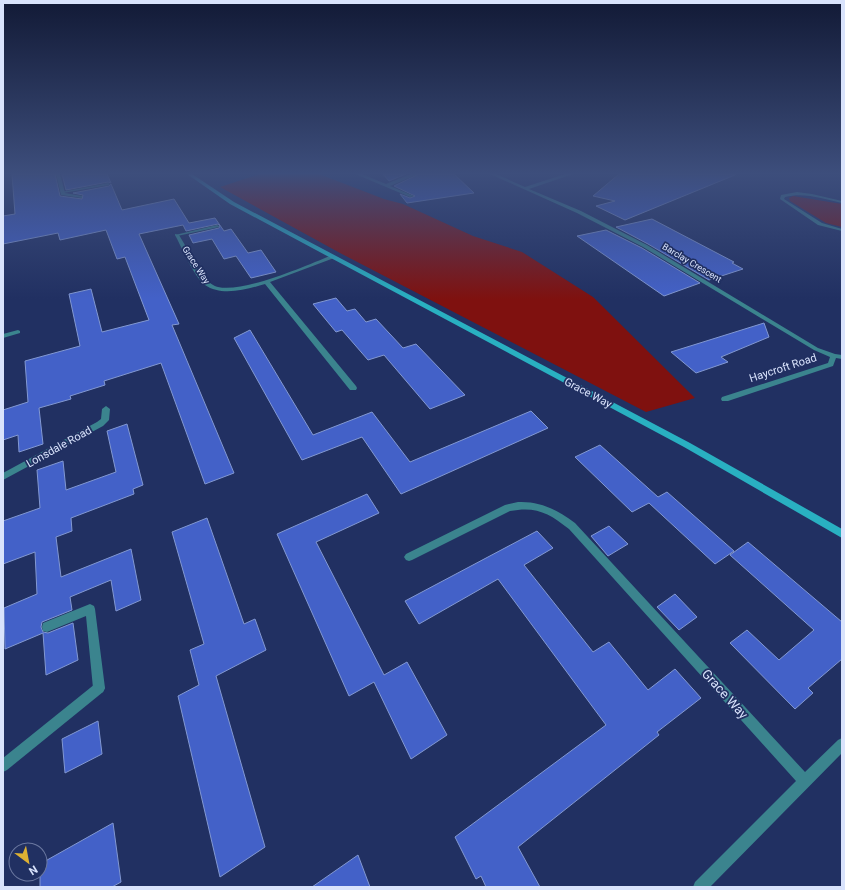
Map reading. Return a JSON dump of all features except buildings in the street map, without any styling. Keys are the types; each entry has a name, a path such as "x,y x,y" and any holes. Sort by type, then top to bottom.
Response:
{"street":[{"name":"Grace Way","path":"255,216 332,258 687,445 842,534"},
{"name":"Barclay Crescent","path":"582,216 645,246 816,349 838,356"},
{"path":"807,216 820,224 842,230"},
{"name":"Grace Way","path":"218,226 177,235 206,283 214,288 232,290 267,282 332,258"},
{"path":"267,282 353,388"},
{"path":"3,336 18,332"},
{"name":"Haycroft Road","path":"725,399 831,364 838,356"},
{"name":"Lonsdale Road","path":"3,477 100,424 105,420 106,409"},
{"name":"Grace Way","path":"410,557 508,508 522,504 552,511 572,526 805,782"},
{"path":"3,766 99,688 90,609 47,627"},
{"path":"700,887 842,744"}],"shaded area":[{"path":"272,216 428,216 473,236 522,252 593,297 695,398 646,412 340,253"},
{"path":"814,216 842,216 842,227 826,223"}]}
